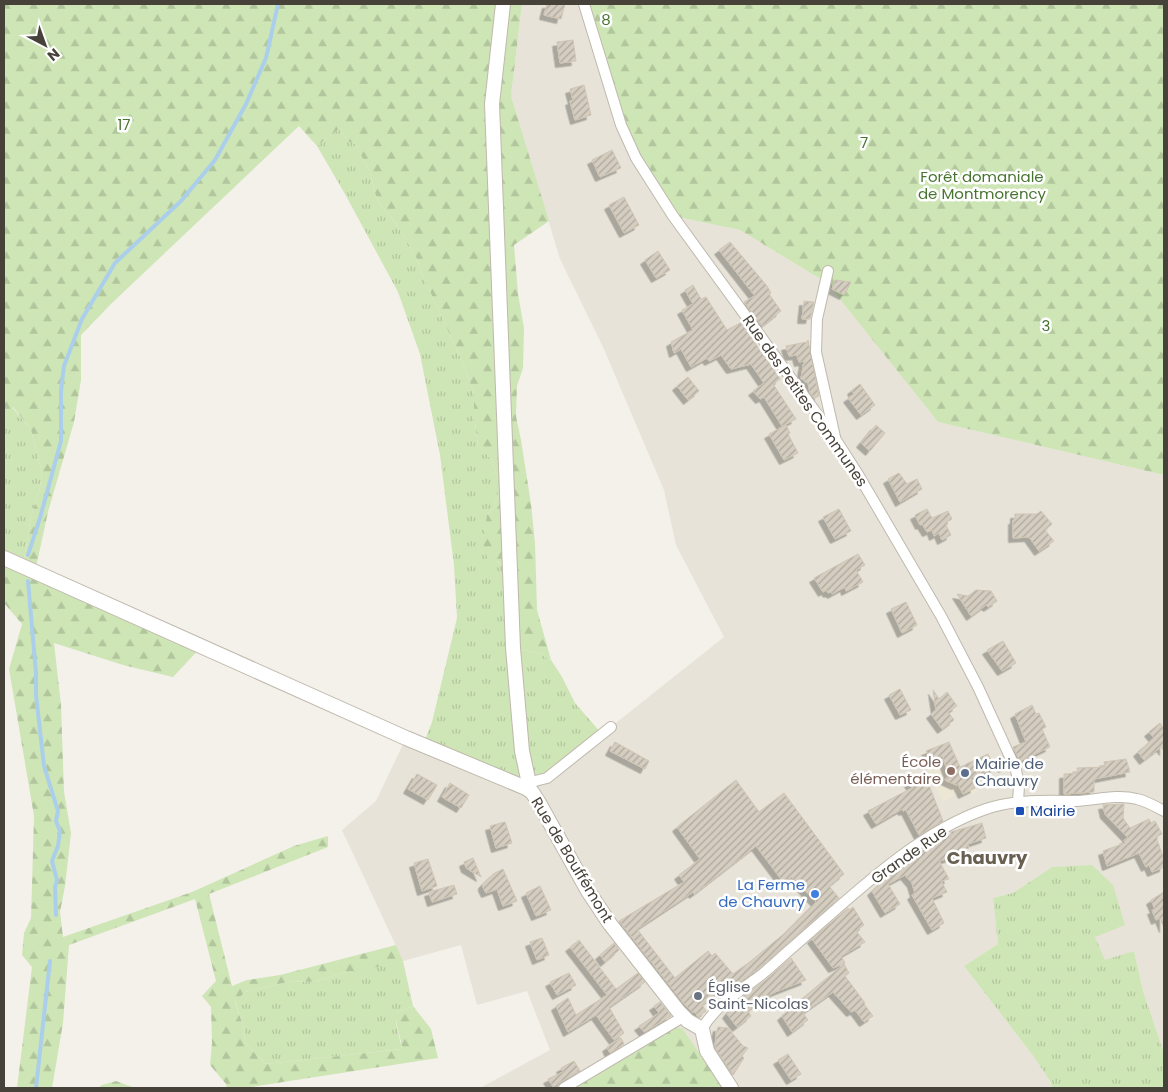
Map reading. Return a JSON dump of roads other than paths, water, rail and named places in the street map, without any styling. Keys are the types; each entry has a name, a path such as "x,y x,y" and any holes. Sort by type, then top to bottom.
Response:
{"street":[{"path":"503,4 492,104 513,648 521,736 528,779 526,788"},
{"name":"Rue des Petites Communes","path":"584,4 620,125 636,158 678,223 836,440 859,476 941,616 978,687 1016,770 1019,786 1018,802"},
{"path":"828,272 817,319 816,352 836,440"},
{"name":"Rue de Bouffémont","path":"4,558 406,738 526,788 535,797 588,891 610,924 683,1017 702,1030"},
{"path":"526,788 535,781 547,778 611,727"},
{"name":"Grande Rue","path":"702,1030 708,1019 722,1005 764,972 871,880 936,833 966,817 987,808 1018,802 1135,798 1164,811"},
{"path":"564,1088 683,1017"},
{"path":"702,1030 707,1051 731,1088"}],"waterway":[{"path":"28,555 61,441 61,391 64,366 82,319 115,263 181,201 215,160 246,104 266,58 278,4"},
{"path":"28,581 36,673 36,695 44,766 58,811 56,821 60,831 58,846 52,861 57,880 55,887 56,915"},
{"path":"36,1088 50,961"}],"place":[{"name":"École élémentaire","path":"951,771"},
{"name":"Mairie de Chauvry","path":"965,773"},
{"name":"Mairie","path":"1020,811"},
{"name":"La Ferme de Chauvry","path":"815,894"},
{"name":"Église Saint-Nicolas","path":"698,996"}],"district":[{"name":"Chauvry","path":"987,858"}],"park label":[{"name":"8","path":"606,20"},
{"name":"17","path":"124,125"},
{"name":"7","path":"864,143"},
{"name":"Forêt domaniale de Montmorency","path":"982,186"},
{"name":"3","path":"1046,326"}]}
